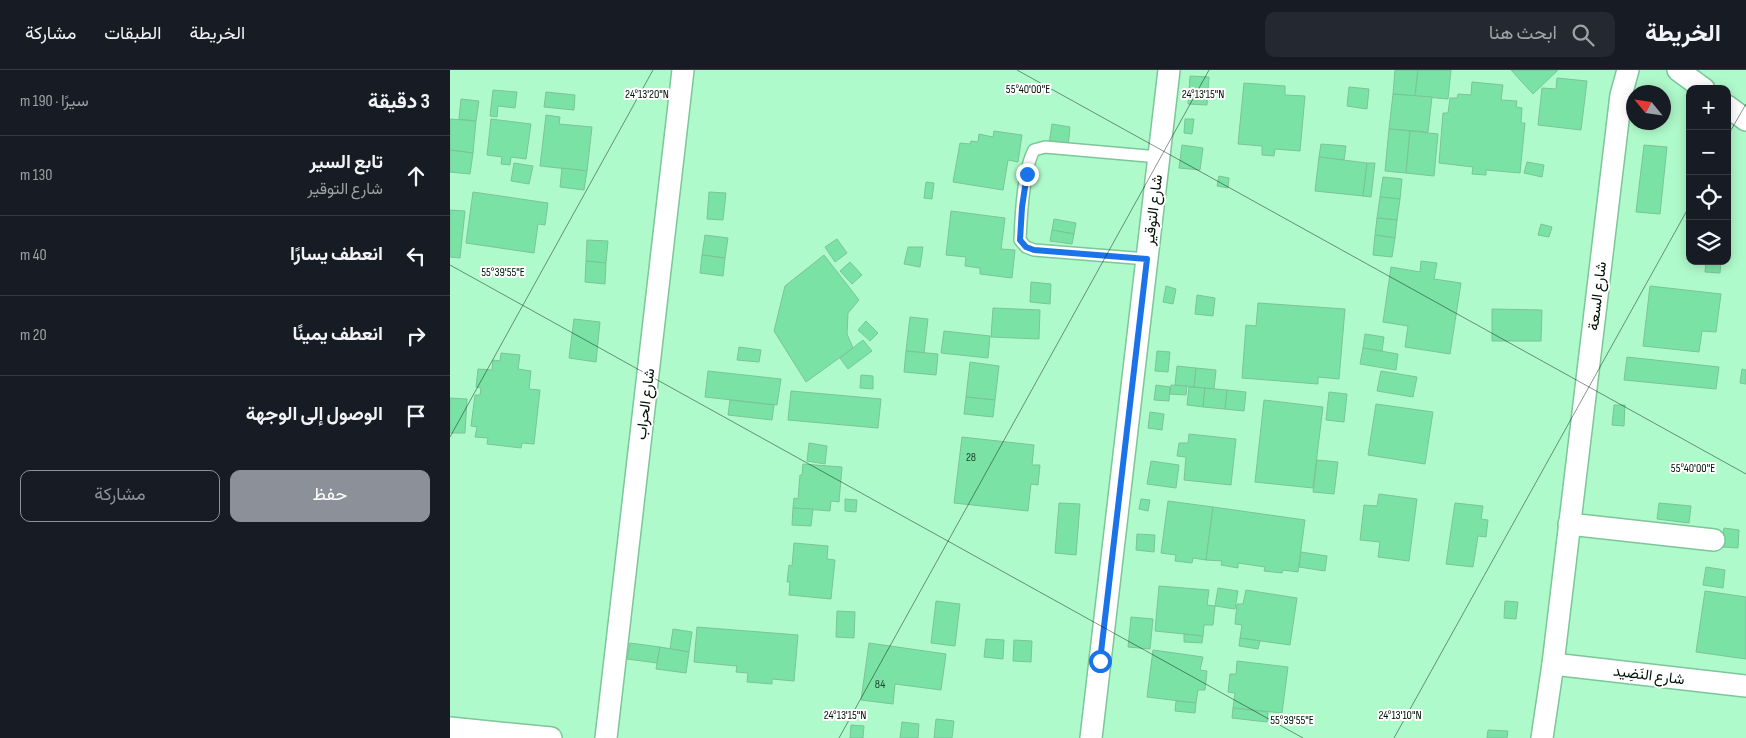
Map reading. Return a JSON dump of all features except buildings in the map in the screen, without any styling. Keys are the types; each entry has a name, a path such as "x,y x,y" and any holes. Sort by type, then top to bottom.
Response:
{"street":[{"name":"شارع الحراب","path":"606,738 683,70"},
{"name":"شارع التوقير","path":"1091,738 1169,70"},
{"name":"شارع السعة","path":"1542,738 1621,94 1628,70"},
{"path":"1678,70 1699,85"},
{"path":"1731,109 1746,120"},
{"path":"1569,524 1714,540"},
{"name":"شارع النَضِيد","path":"1552,664 1746,686"},
{"path":"450,728 551,738"}],"lane":[{"path":"1147,259 1034,250 1026,247 1020,240 1022,207 1030,158 1034,150 1045,147 1159,157"}],"route":[{"path":"1027,174 1020,240 1026,247 1034,250 1147,259 1100,661"}]}
